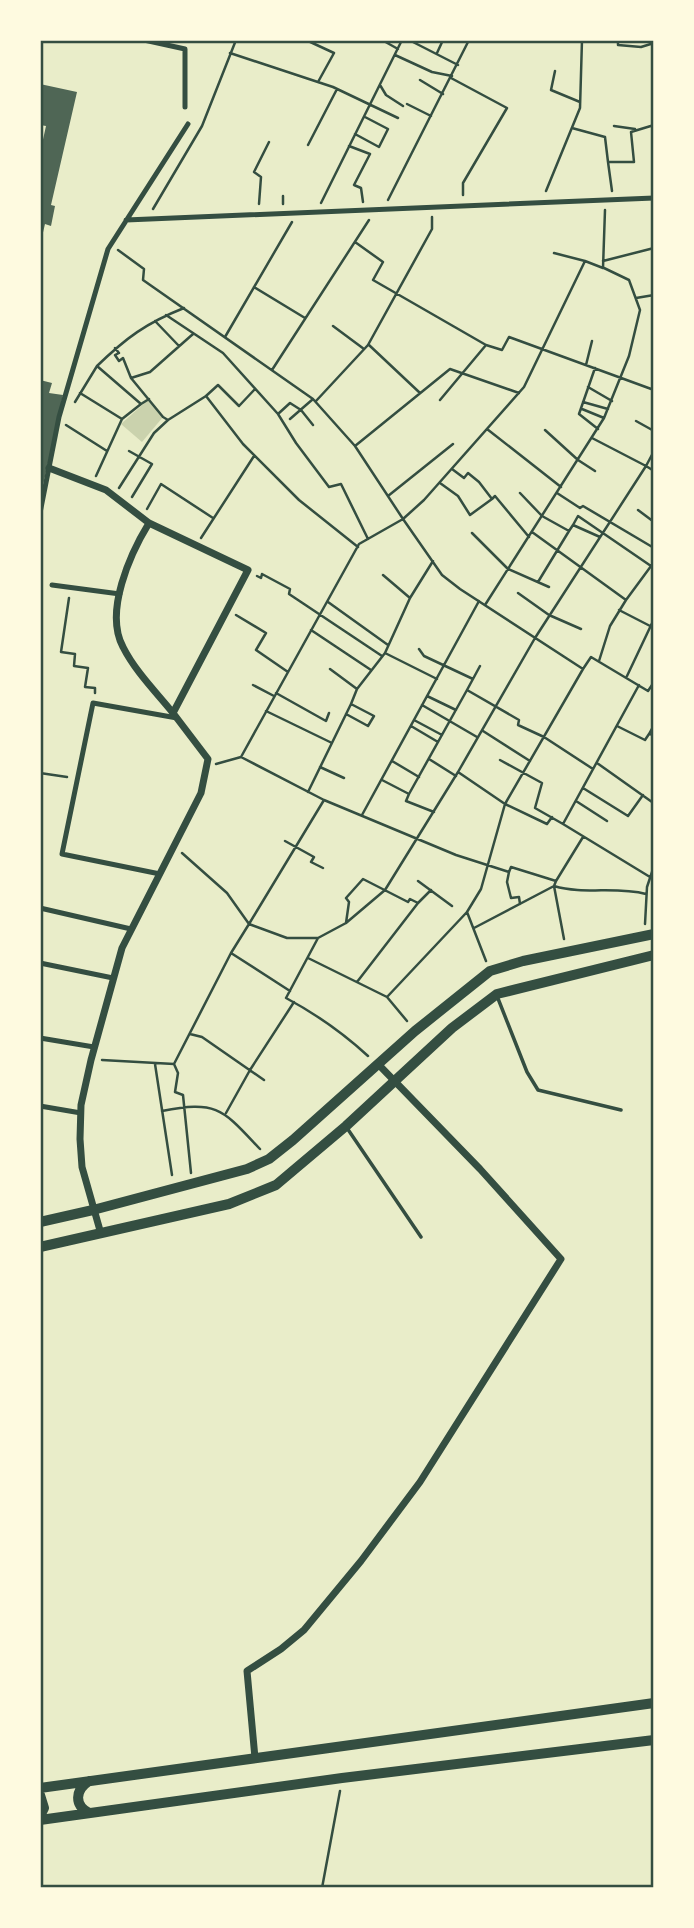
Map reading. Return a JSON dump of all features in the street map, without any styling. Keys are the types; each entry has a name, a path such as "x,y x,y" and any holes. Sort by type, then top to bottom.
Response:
{"main road":[{"path":"40,1222 247,1169 269,1159 415,1031 490,971 511,964 649,935"},
{"path":"40,1247 229,1204 256,1195 292,1174 452,1028 496,994 654,956"},
{"path":"40,1788 654,1703"},
{"path":"40,1795 44,1808 40,1818 654,1740"},
{"path":"89,1781 80,1787 77,1797 80,1807 89,1813"}],"street":[{"path":"145,40 185,48 185,107"},
{"path":"40,513 66,389 111,245 188,124"},
{"path":"126,220 654,198"},
{"path":"49,468 114,496 145,520 248,570 175,715"},
{"path":"101,1234 82,1167 81,1113 91,1060 122,948 201,793 208,759 122,646 117,624 120,594 127,566 145,520"},
{"path":"52,585 120,594"},
{"path":"160,874 62,854 93,703 175,715"},
{"path":"40,908 131,929"},
{"path":"40,963 113,978"},
{"path":"40,1038 94,1047"},
{"path":"254,1758 247,1671 304,1630 361,1561 420,1482 561,1259 480,1169 378,1065"},
{"path":"40,1106 81,1113"}],"lane":[{"path":"496,994 527,1072 538,1090 621,1110"},
{"path":"346,1126 421,1237"}],"path":[{"path":"147,220 202,126 236,40"},
{"path":"306,40 334,53 318,82"},
{"path":"382,40 398,49"},
{"path":"316,212 402,40"},
{"path":"409,40 458,65"},
{"path":"436,54 443,40"},
{"path":"272,370 379,209 443,94 469,40"},
{"path":"542,202 580,108 582,40"},
{"path":"618,40 618,45 641,47 654,43"},
{"path":"230,53 337,89 371,103 397,118"},
{"path":"395,55 432,72 452,77 507,108 463,183 464,206"},
{"path":"555,71 551,90 580,102"},
{"path":"420,80 443,94"},
{"path":"380,85 386,95 431,116"},
{"path":"308,145 337,89"},
{"path":"355,134 379,147 388,129 364,117"},
{"path":"608,162 634,162 631,132 654,125"},
{"path":"614,126 639,130"},
{"path":"572,128 605,137 614,199"},
{"path":"258,215 261,177 254,172 269,142"},
{"path":"349,146 370,154 354,185 361,188 363,210"},
{"path":"603,268 606,200"},
{"path":"290,419 315,400 368,345 432,229 431,207"},
{"path":"225,337 297,213"},
{"path":"355,242 383,262 373,280 486,345 502,350 509,337 654,390"},
{"path":"111,245 144,269 143,280 315,400 355,446 442,575 583,669"},
{"path":"603,261 654,248"},
{"path":"485,605 604,418 629,356 640,310 629,280 585,261 554,253"},
{"path":"241,757 358,547 403,520 440,483 524,387 585,261"},
{"path":"254,287 305,318"},
{"path":"636,298 654,295"},
{"path":"141,404 97,366 126,337 155,320 184,308"},
{"path":"166,315 223,353 256,388 278,414 329,487 341,484 368,539"},
{"path":"155,320 179,347"},
{"path":"333,326 364,349"},
{"path":"131,377 150,372 194,333"},
{"path":"586,365 592,341"},
{"path":"368,345 420,393"},
{"path":"440,400 486,345"},
{"path":"115,348 119,353 116,355 119,361 123,358 131,377 167,420"},
{"path":"595,368 579,414 598,429"},
{"path":"355,446 450,369 519,393"},
{"path":"114,496 154,433 167,420 206,396 218,385 239,406 256,388"},
{"path":"588,387 612,401"},
{"path":"80,393 122,419"},
{"path":"597,398 598,393"},
{"path":"206,396 254,456 299,500 358,547"},
{"path":"92,485 122,419 149,399"},
{"path":"583,402 608,409"},
{"path":"278,414 290,403 301,410 313,425"},
{"path":"581,408 604,418"},
{"path":"636,421 654,431"},
{"path":"64,424 107,451"},
{"path":"487,429 561,487"},
{"path":"545,430 578,460 595,471"},
{"path":"592,438 654,471"},
{"path":"387,496 453,444"},
{"path":"126,505 152,464 128,451"},
{"path":"174,845 227,893 249,924 287,938 318,939 346,923 385,890 457,774 534,638 654,451"},
{"path":"196,544 254,456"},
{"path":"452,468 464,478 468,473 492,499"},
{"path":"440,483 458,496 470,516 495,496 528,537"},
{"path":"145,520 161,484 213,518"},
{"path":"520,493 542,516 569,531"},
{"path":"556,493 654,548"},
{"path":"638,510 654,522"},
{"path":"538,582 578,516 652,564 610,626 599,661"},
{"path":"573,526 600,537"},
{"path":"531,532 626,600"},
{"path":"472,533 509,569 549,587"},
{"path":"308,792 357,689 383,654 410,598 433,561"},
{"path":"248,570 261,578 262,573 290,589 289,594 383,654 437,679"},
{"path":"383,575 410,598"},
{"path":"71,588 61,652 75,654 74,666 88,668 85,687 95,688 93,703"},
{"path":"518,593 549,615 581,629"},
{"path":"327,601 388,645"},
{"path":"362,815 479,601"},
{"path":"227,610 266,633 256,650 288,672"},
{"path":"619,610 654,628"},
{"path":"626,678 654,619"},
{"path":"311,630 371,670"},
{"path":"419,649 424,656 473,679"},
{"path":"387,997 467,912 481,889 505,804 591,657 654,694"},
{"path":"433,812 406,801 480,666"},
{"path":"330,669 357,689"},
{"path":"648,691 654,682"},
{"path":"253,685 326,721 329,713"},
{"path":"563,824 639,685"},
{"path":"467,690 519,720 518,725 544,737 593,769"},
{"path":"427,696 456,710"},
{"path":"346,714 368,726 374,716 351,704"},
{"path":"422,705 478,738"},
{"path":"266,711 332,743"},
{"path":"414,720 442,735"},
{"path":"617,726 645,740 654,725"},
{"path":"411,726 438,742"},
{"path":"482,730 530,761"},
{"path":"649,734 654,735"},
{"path":"207,766 241,757 324,800 456,855 509,872"},
{"path":"429,759 505,804 547,824 551,817"},
{"path":"500,760 542,783 535,808 650,877"},
{"path":"392,761 419,777"},
{"path":"597,763 653,801"},
{"path":"320,767 344,778"},
{"path":"40,773 78,778"},
{"path":"382,780 409,794"},
{"path":"583,788 628,816 643,795"},
{"path":"174,1064 231,953 324,800"},
{"path":"576,801 607,821"},
{"path":"567,952 554,886 583,837"},
{"path":"285,841 314,857 311,862 323,868"},
{"path":"520,904 519,897 511,898 507,882 511,867 556,881"},
{"path":"649,935 646,894 654,867"},
{"path":"346,923 349,902 346,898 363,879 408,902 410,899 418,903"},
{"path":"418,881 452,906"},
{"path":"474,929 554,886 567,890 627,889 646,894"},
{"path":"357,982 431,890"},
{"path":"467,912 490,971"},
{"path":"318,939 286,998 345,1036 378,1065"},
{"path":"231,953 290,991"},
{"path":"308,958 387,997 415,1031"},
{"path":"226,1113 294,1002"},
{"path":"189,1034 202,1037 264,1080"},
{"path":"91,1060 174,1064"},
{"path":"155,1063 174,1189"},
{"path":"174,1064 178,1073 175,1092 183,1095 192,1183"},
{"path":"162,1111 201,1105 226,1113 269,1159"},
{"path":"322,1888 342,1778"}],"green space":[{"path":"149,399 163,417 142,442 121,424"}],"building":[{"path":"40,84 77,92 51,205 55,206 51,226 45,224 41,241 40,153 46,126 40,125"},
{"path":"40,380 52,383 49,393 63,395 40,499"}]}
